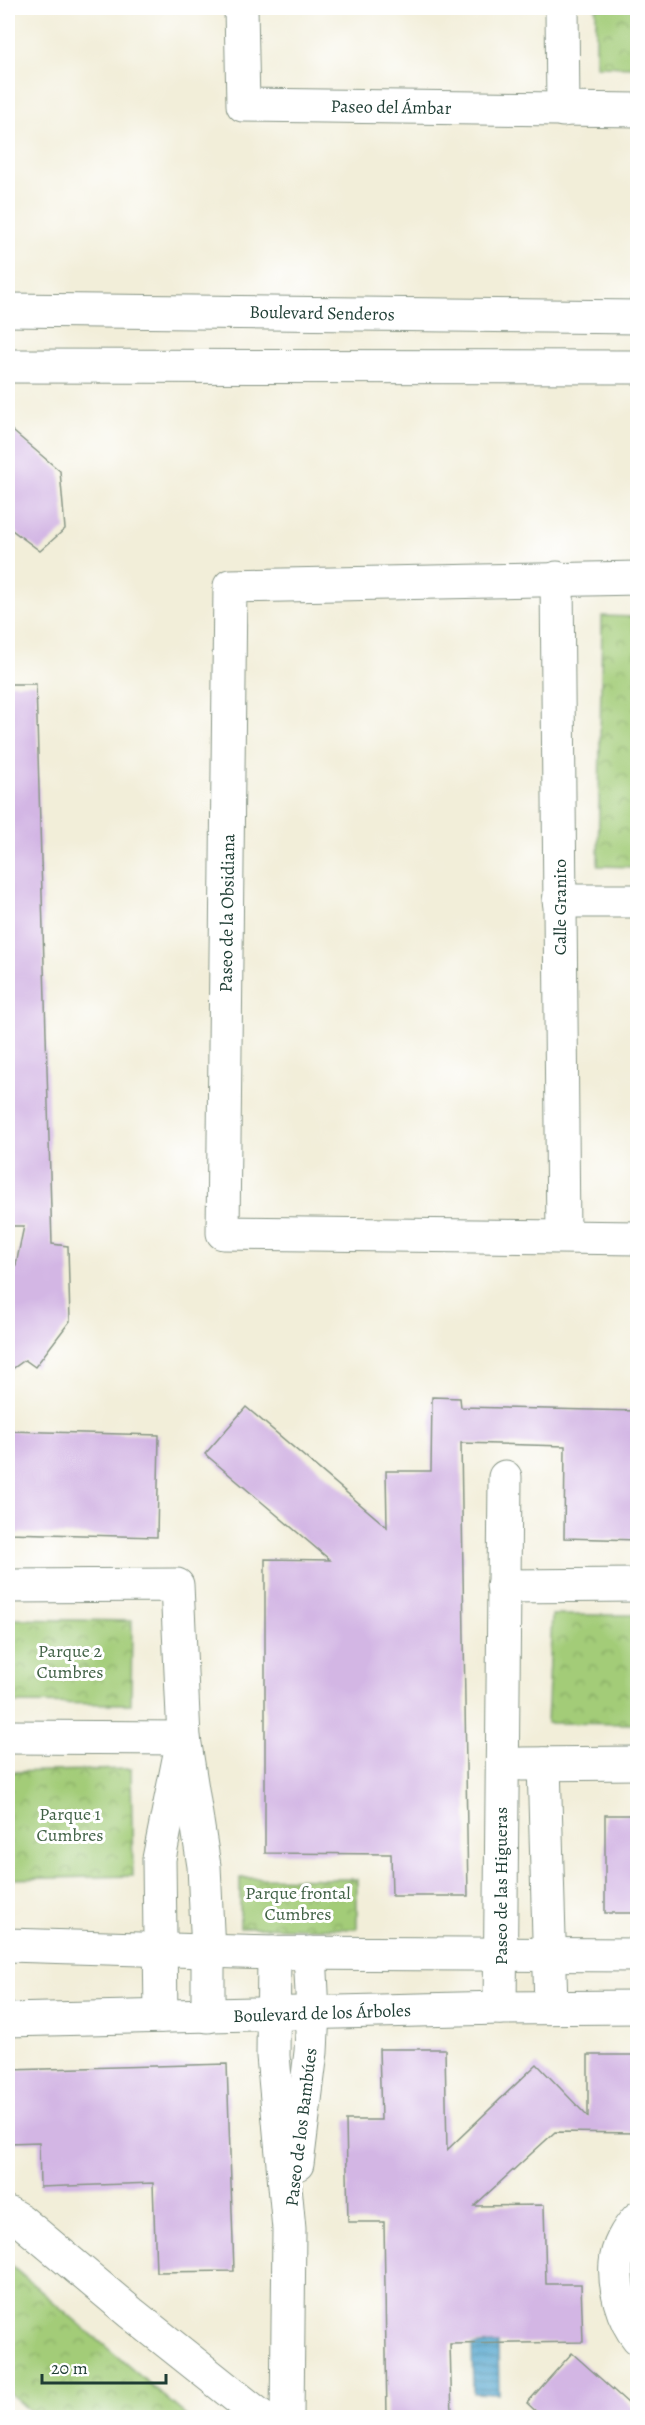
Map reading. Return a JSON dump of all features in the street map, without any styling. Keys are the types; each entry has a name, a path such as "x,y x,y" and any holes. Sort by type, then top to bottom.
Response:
{"street":[{"name":"Paseo del Ámbar","path":"241,8 243,105 638,110"},
{"path":"562,8 563,110"},
{"name":"Boulevard Senderos","path":"8,310 638,317"},
{"path":"8,366 638,367"},
{"name":"Paseo de la Obsidiana","path":"638,578 230,586 223,1233 638,1238"},
{"name":"Calle Granito","path":"557,579 563,1236"},
{"path":"559,901 638,902"},
{"name":"Paseo de las Higueras","path":"500,2008 505,1477"},
{"path":"8,1586 177,1585 184,1738 204,1866 208,2016"},
{"path":"503,1586 638,1585"},
{"path":"8,1737 184,1738"},
{"path":"161,2016 159,1859 184,1738"},
{"path":"501,1763 638,1763"},
{"path":"544,1764 551,2007"},
{"path":"8,1945 208,1952 638,1955"},
{"name":"Paseo de los Bambúes","path":"274,1953 273,2056 289,2229 287,2418"},
{"name":"Paseo de los Bambúes","path":"289,2229 311,2052 313,2012 310,1953"},
{"name":"Boulevard de los Árboles","path":"8,2020 500,2008 638,2007"},
{"path":"8,2213 20,2220 131,2313 263,2418"},
{"path":"638,2218 626,2231 616,2262 618,2297 631,2329 638,2338"}],"green space":[{"path":"596,8 637,8 637,67 596,66"},
{"path":"602,616 637,617 637,867 598,866"},
{"path":"552,1615 637,1615 637,1724 547,1723"},
{"name":"Parque 2 Cumbres","path":"8,1619 132,1621 131,1704 8,1703"},
{"name":"Parque 1 Cumbres","path":"131,1769 133,1876 8,1879 8,1772"},
{"name":"Parque frontal Cumbres","path":"240,1878 357,1879 357,1929 240,1927"},
{"path":"8,2263 188,2417 37,2417 8,2392"}],"water":[{"path":"498,2343 499,2394 473,2393 472,2346"}],"building":[{"path":"8,427 60,471 65,529 40,551 8,527"},
{"path":"8,684 36,684 52,1244 68,1246 70,1321 35,1367 25,1360 8,1372 8,1303 24,1226 8,1226"},
{"path":"432,1397 460,1398 461,1407 638,1411 638,1540 564,1538 565,1446 461,1443 468,1896 392,1896 391,1854 265,1853 265,1559 330,1560 205,1454 246,1407 387,1527 386,1471 431,1471"},
{"path":"8,1431 159,1435 157,1537 8,1533"},
{"path":"605,1815 638,1815 638,1913 605,1913"},
{"path":"379,2049 445,2049 447,2150 537,2064 588,2117 588,2055 638,2055 638,2133 555,2132 474,2206 544,2205 546,2284 581,2284 583,2342 450,2344 452,2418 387,2418 384,2222 348,2222 346,2120 381,2120"},
{"path":"227,2064 234,2271 156,2272 153,2183 40,2187 39,2142 8,2143 8,2070"},
{"path":"572,2353 638,2412 638,2418 543,2418 527,2403"}]}
